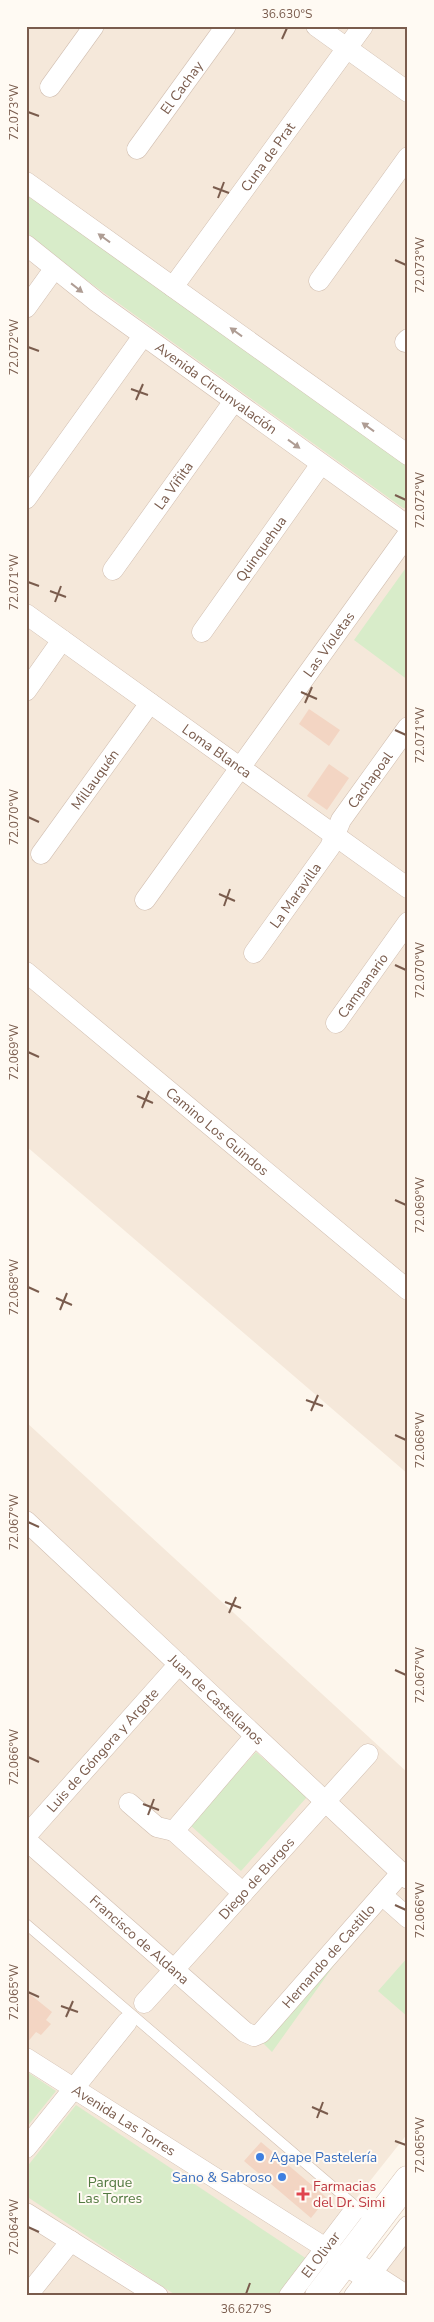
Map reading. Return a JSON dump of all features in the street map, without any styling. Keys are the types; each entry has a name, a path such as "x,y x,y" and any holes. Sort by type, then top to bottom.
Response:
{"main road":[{"path":"319,2296 335,2255 364,2217 408,2180"},
{"name":"Avenida Las Torres","path":"335,2255 361,2286 400,2296"}],"street":[{"path":"50,87 94,26"},
{"name":"El Cachay","path":"137,149 226,26"},
{"path":"316,26 408,92"},
{"name":"Cuna de Prat","path":"173,288 363,26"},
{"path":"319,281 408,157"},
{"path":"26,182 408,455"},
{"name":"Avenida Circunvalación","path":"26,245 54,269 143,336 408,526"},
{"path":"26,308 54,269"},
{"path":"26,499 143,336"},
{"name":"La Viñita","path":"113,570 234,401"},
{"name":"Quinquehua","path":"202,632 321,464"},
{"name":"Las Violetas","path":"145,900 408,534"},
{"name":"Loma Blanca","path":"26,614 408,888"},
{"path":"26,691 62,640"},
{"name":"Millauquén","path":"41,854 150,703"},
{"name":"Cachapoal","path":"335,835 341,820 408,727"},
{"name":"La Maravilla","path":"254,953 330,847 335,835"},
{"name":"Campanario","path":"336,1024 408,922"},
{"name":"Camino Los Guindos","path":"26,972 408,1290"},
{"name":"Juan de Castellanos","path":"26,1521 404,1876"},
{"name":"Luis de Góngora y Argote","path":"26,1836 179,1664"},
{"path":"174,1831 255,1736"},
{"name":"Diego de Burgos","path":"144,2003 368,1754"},
{"path":"129,1803 157,1827 174,1831 243,1892"},
{"name":"Francisco de Aldana","path":"26,1840 173,1971 245,2032 254,2036"},
{"name":"Hernando de Castillo","path":"254,2036 262,2032 382,1895 404,1876"},
{"path":"382,1895 408,1918"},
{"path":"26,2148 127,2022"},
{"name":"Avenida Las Torres","path":"26,2058 335,2255"},
{"path":"26,2213 157,2295"},
{"path":"361,2286 408,2226"},
{"path":"28,2296 71,2241"},
{"name":"El Olivar","path":"289,2296 335,2255"}],"lane":[{"path":"26,1924 364,2217"}],"shaded area":[{"path":"26,26 408,26 408,1474 26,1146"},
{"path":"26,1422 408,1773 408,2133 279,2296 26,2296"},
{"path":"408,2243 408,2296 366,2296"}],"green space":[{"path":"26,194 408,467 408,508 403,508 78,274 26,232"},
{"path":"408,565 408,680 354,640"},
{"path":"256,1752 307,1797 241,1871 190,1825"},
{"path":"340,1957 272,2052 262,2042"},
{"path":"408,1957 408,2017 378,1991"},
{"path":"26,2071 56,2091 26,2128"},
{"name":"Parque Las Torres","path":"76,2105 307,2259 279,2296 177,2296 26,2196 26,2168"}],"building":[{"path":"309,709 340,730 329,746 299,724"},
{"path":"329,764 349,778 327,810 307,796"},
{"path":"26,1991 52,2012 46,2020 51,2024 41,2035 36,2032 26,2044"},
{"path":"261,2142 327,2198 311,2218 244,2161"}],"place":[{"name":"Agape Pastelería","path":"260,2157"},
{"name":"Sano & Sabroso","path":"282,2177"},
{"name":"Farmacias del Dr. Simi","path":"303,2194"}]}
